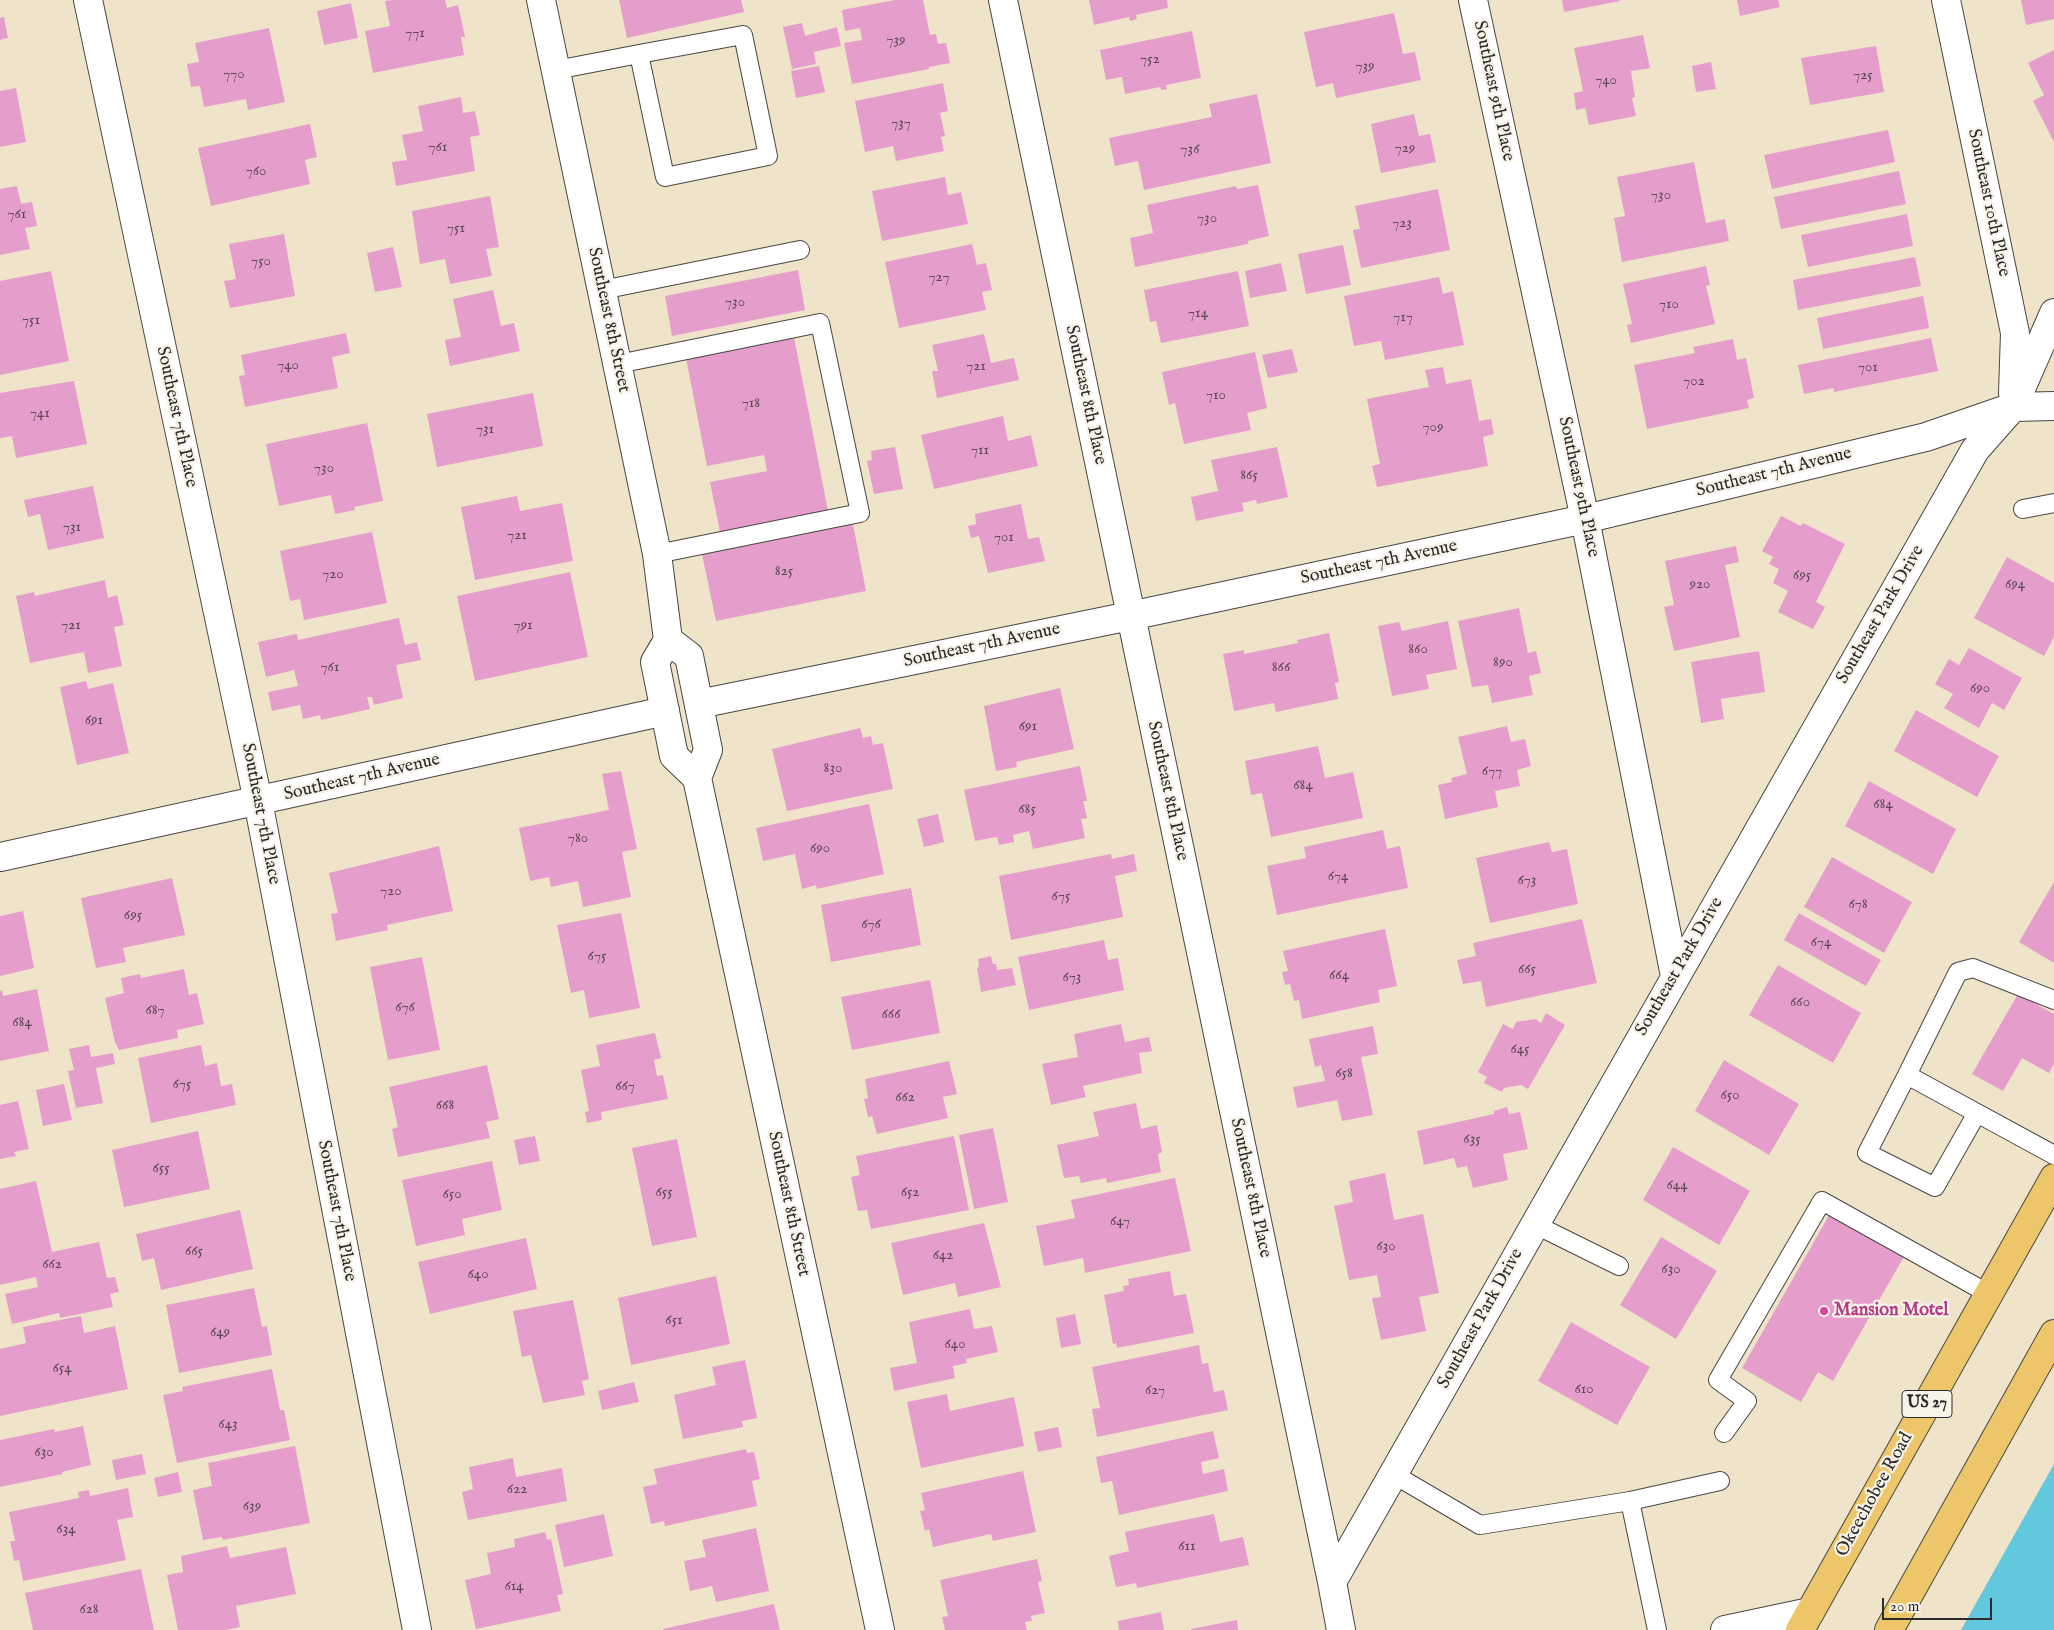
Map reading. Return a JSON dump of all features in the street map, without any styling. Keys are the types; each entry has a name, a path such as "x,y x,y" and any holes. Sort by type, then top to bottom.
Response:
{"highway":[{"name":"Okeechobee Road","path":"1805,1621 2054,1178"},
{"path":"1889,1630 2054,1334"}],"street":[{"name":"Southeast 7th Place","path":"88,0 258,802 417,1630"},
{"name":"Southeast 8th Street","path":"541,0 656,554 668,640"},
{"name":"Southeast 8th Place","path":"1004,0 1130,616 1332,1582"},
{"name":"Southeast 9th Place","path":"1473,0 1585,518 1675,976"},
{"name":"Southeast 10th Place","path":"1946,0 2015,333 2013,407"},
{"name":"Southeast Park Drive","path":"1332,1582 1975,450 2013,407 2054,312"},
{"name":"Southeast 7th Avenue","path":"699,704 1130,616 1585,518 1926,437 2013,407 2054,406"},
{"path":"668,640 689,656 699,704 708,750 697,778 674,756 655,662 668,640"},
{"name":"Southeast 7th Avenue","path":"1,851 258,802 665,711"},
{"name":"Southeast 8th Street","path":"697,778 880,1630"},
{"path":"1332,1582 1341,1630"},
{"path":"1725,1630 1805,1621"}],"lane":[{"path":"556,70 639,54 743,35 768,156 665,176 639,54"},
{"path":"602,290 800,250"},
{"path":"618,364 820,323 860,513 656,554"},
{"path":"2023,509 2054,503"},
{"path":"1977,1113 1935,1187 1866,1153 1958,972 1973,968 2054,1000"},
{"path":"1907,1074 2054,1155"},
{"path":"1724,1433 1747,1401 1718,1380 1822,1201 1989,1294"},
{"path":"1534,1224 1619,1266"},
{"path":"1393,1474 1480,1525 1630,1501 1720,1482"},
{"path":"1630,1501 1657,1630"}],"water":[{"path":"2054,1464 2054,1630 1961,1630"}],"building":[{"path":"445,0 447,8 458,5 465,37 461,37 464,55 373,73 365,31 390,26 385,1"},
{"path":"619,0 741,0 744,12 627,38"},
{"path":"895,0 923,0 930,35 936,34 938,44 946,43 950,63 852,84 844,43 862,40 860,28 845,31 842,10"},
{"path":"1089,0 1167,0 1168,8 1136,15 1137,19 1130,21 1129,17 1094,25"},
{"path":"1562,0 1619,0 1620,1 1564,12"},
{"path":"1737,0 1778,0 1780,7 1740,16"},
{"path":"2021,0 2054,0 2054,19 2026,25"},
{"path":"351,3 358,38 324,45 317,11"},
{"path":"1394,13 1403,54 1415,52 1421,80 1336,98 1333,83 1316,87 1304,32"},
{"path":"4,17 8,38 0,40 0,18"},
{"path":"802,23 805,36 837,27 841,46 814,52 816,64 792,69 783,27"},
{"path":"269,28 285,102 248,110 246,99 204,107 200,86 191,87 187,64 199,62 195,43"},
{"path":"1192,31 1201,78 1166,85 1167,89 1161,90 1160,87 1125,94 1122,77 1106,80 1100,50"},
{"path":"1643,35 1650,68 1631,71 1635,97 1632,98 1636,116 1589,125 1585,108 1576,110 1574,93 1583,91 1574,48"},
{"path":"1876,46 1884,92 1810,105 1801,58"},
{"path":"2054,50 2054,142 2033,101 2044,95 2028,63"},
{"path":"1711,62 1716,89 1696,92 1692,66"},
{"path":"819,66 825,92 796,98 791,71"},
{"path":"943,83 948,111 940,113 945,136 941,137 944,151 896,161 893,146 865,152 855,101"},
{"path":"16,88 26,142 0,147 0,91"},
{"path":"1257,94 1271,163 1144,190 1138,161 1115,166 1109,138 1212,117 1209,104"},
{"path":"461,97 463,113 475,111 480,135 470,137 475,171 396,186 392,162 407,160 402,135 423,131 418,106"},
{"path":"1414,114 1419,136 1430,134 1436,162 1381,173 1371,124"},
{"path":"310,124 317,157 305,160 310,184 211,206 198,148"},
{"path":"1888,130 1895,162 1772,189 1764,155"},
{"path":"1694,162 1706,223 1725,219 1729,241 1622,262 1614,218 1625,216 1617,177"},
{"path":"1899,171 1906,204 1781,229 1774,197"},
{"path":"945,177 948,195 961,192 968,224 882,241 872,191"},
{"path":"1258,185 1269,236 1248,241 1248,244 1135,267 1130,238 1153,233 1147,205 1236,186 1237,189"},
{"path":"17,186 21,204 32,202 37,226 25,228 30,249 0,255 0,189"},
{"path":"1438,189 1450,250 1361,268 1353,230 1360,229 1355,206"},
{"path":"490,196 499,247 486,249 492,276 450,284 445,259 420,264 412,211"},
{"path":"1907,214 1913,246 1808,267 1801,235"},
{"path":"284,234 295,296 230,308 224,281 236,279 229,244"},
{"path":"972,244 977,265 986,263 992,290 982,292 986,310 899,328 885,262"},
{"path":"1343,245 1351,285 1306,294 1298,254"},
{"path":"393,247 402,287 375,292 367,253"},
{"path":"1915,257 1921,286 1798,310 1793,280"},
{"path":"1281,263 1287,291 1250,298 1245,271"},
{"path":"1706,266 1710,285 1706,286 1715,324 1631,343 1627,325 1632,324 1623,284"},
{"path":"798,270 805,310 672,336 665,296"},
{"path":"51,271 69,361 0,375 0,281"},
{"path":"1238,271 1249,326 1161,343 1156,321 1150,322 1144,290"},
{"path":"1439,277 1443,294 1453,291 1464,345 1385,360 1381,341 1354,346 1344,296"},
{"path":"493,290 501,326 514,323 520,351 450,366 445,340 461,337 453,299"},
{"path":"1923,296 1929,328 1823,349 1817,318"},
{"path":"793,332 828,511 720,532 710,482 767,471 764,455 707,466 685,353"},
{"path":"346,333 350,353 332,357 338,388 245,407 239,376 245,375 241,355"},
{"path":"984,334 991,363 1014,358 1019,380 937,398 932,371 938,371 932,345"},
{"path":"1931,338 1938,371 1834,392 1833,388 1804,394 1798,365"},
{"path":"1733,339 1737,360 1746,358 1754,398 1747,400 1749,408 1647,429 1634,365 1695,353 1693,347"},
{"path":"1292,349 1298,372 1268,378 1262,355"},
{"path":"1255,352 1267,408 1247,413 1251,430 1184,444 1175,403 1169,405 1162,372"},
{"path":"1443,367 1446,384 1471,379 1479,421 1491,419 1494,434 1483,437 1488,466 1377,487 1372,466 1380,464 1367,399 1429,387 1425,370"},
{"path":"74,381 87,444 16,458 12,436 0,438 0,393"},
{"path":"533,393 543,446 437,467 427,414"},
{"path":"1003,416 1008,441 1031,435 1038,466 934,489 921,435"},
{"path":"367,423 383,501 354,507 355,510 335,514 331,495 279,506 266,444"},
{"path":"895,447 903,489 874,494 867,461 872,460 871,451"},
{"path":"1277,447 1288,497 1257,504 1256,500 1242,503 1244,511 1196,521 1191,497 1218,491 1211,460"},
{"path":"93,486 104,538 48,550 40,514 28,517 24,500"},
{"path":"517,496 520,511 562,503 573,561 475,580 461,507"},
{"path":"1021,504 1028,539 1039,537 1045,561 988,573 979,536 971,538 968,526 976,524 975,514"},
{"path":"1781,516 1801,526 1803,523 1845,544 1816,602 1825,607 1813,629 1778,612 1788,591 1773,583 1779,569 1769,564 1773,557 1762,551"},
{"path":"853,524 866,591 716,621 702,554"},
{"path":"372,532 387,603 304,620 300,599 290,601 280,551"},
{"path":"1736,546 1739,562 1725,565 1740,637 1674,651 1664,607 1674,605 1665,561"},
{"path":"2007,557 2054,583 2054,637 2044,656 1974,618"},
{"path":"570,572 588,657 475,681 457,596"},
{"path":"105,580 108,598 117,595 124,625 114,627 122,666 88,673 84,652 30,663 16,596 34,592 35,596"},
{"path":"1519,608 1528,653 1536,651 1541,673 1529,676 1533,695 1492,703 1488,685 1472,687 1458,621"},
{"path":"399,618 405,645 417,642 421,660 396,665 403,698 374,705 372,697 367,697 370,709 321,720 320,715 303,719 300,705 272,711 268,692 298,686 294,670 266,677 258,642 297,634 298,640"},
{"path":"1448,621 1457,669 1426,675 1429,689 1392,696 1378,626 1399,622 1402,631"},
{"path":"1329,633 1339,682 1335,683 1338,699 1276,712 1274,703 1234,711 1223,654 1244,650 1244,654 1298,643 1297,640"},
{"path":"1969,648 2022,678 2004,710 1992,703 1979,728 1944,708 1953,694 1935,684 1949,659 1959,665"},
{"path":"1759,651 1765,692 1721,699 1724,719 1701,723 1691,662"},
{"path":"86,681 88,689 113,683 129,753 77,765 60,687"},
{"path":"1060,688 1074,749 1016,762 1017,767 996,771 984,706"},
{"path":"1916,710 1999,756 1977,797 1894,751"},
{"path":"1507,726 1511,742 1525,739 1531,766 1517,770 1520,786 1495,791 1498,807 1445,819 1438,785 1452,782 1451,778 1467,774 1458,737"},
{"path":"860,728 863,738 871,736 873,745 883,743 893,789 787,811 772,749"},
{"path":"1318,746 1325,778 1353,772 1363,818 1271,837 1262,793 1251,795 1245,761"},
{"path":"1080,766 1087,801 1083,801 1087,818 1081,819 1085,838 1033,849 1029,831 1013,835 1014,842 999,845 997,837 975,841 964,790"},
{"path":"621,771 637,849 622,852 631,897 583,907 578,881 551,887 549,877 530,881 519,828 609,810 602,774"},
{"path":"1869,781 1956,829 1933,874 1845,826"},
{"path":"869,804 884,874 817,889 816,885 802,889 795,854 763,861 756,828"},
{"path":"938,814 944,842 924,847 917,819"},
{"path":"1383,830 1387,849 1400,846 1408,888 1277,915 1267,866 1306,858 1304,847"},
{"path":"1549,842 1552,852 1567,849 1578,904 1490,923 1476,858"},
{"path":"439,846 453,911 387,925 388,930 336,941 331,914 338,913 329,873"},
{"path":"1111,854 1112,859 1134,854 1137,871 1115,876 1123,917 1011,940 999,876"},
{"path":"1832,857 1912,902 1884,953 1804,907"},
{"path":"172,878 185,935 123,948 126,962 96,968 81,898"},
{"path":"2054,882 2054,963 2019,942"},
{"path":"911,888 921,945 831,962 821,905"},
{"path":"23,911 34,968 0,976 0,916"},
{"path":"621,913 640,1008 589,1018 584,990 571,993 557,925"},
{"path":"1799,913 1881,960 1866,986 1784,940"},
{"path":"1582,919 1597,983 1486,1007 1481,981 1463,984 1457,960 1476,956 1473,943"},
{"path":"1385,929 1397,986 1378,990 1380,1002 1302,1019 1299,1000 1294,1001 1290,984 1285,985 1282,972 1288,971 1283,951"},
{"path":"1104,940 1108,960 1118,958 1124,990 1029,1010 1018,957"},
{"path":"991,956 997,970 1012,968 1016,985 981,992 977,968 979,967 978,959"},
{"path":"422,957 440,1050 388,1060 370,967"},
{"path":"1778,965 1861,1013 1833,1063 1749,1015"},
{"path":"184,969 189,995 197,993 204,1024 177,1030 178,1038 119,1050 115,1042 105,998 124,993 121,978 140,974 141,978"},
{"path":"930,980 940,1033 852,1050 841,997"},
{"path":"37,989 49,1051 0,1061 0,991 2,990 3,996"},
{"path":"2018,994 2054,1014 2054,1064 2049,1073 2022,1058 2003,1091 1972,1074"},
{"path":"1546,1013 1565,1025 1528,1089 1521,1085 1504,1088 1502,1092 1484,1083 1487,1077 1478,1072 1503,1024 1513,1029 1516,1022 1535,1019 1541,1023"},
{"path":"1121,1024 1125,1042 1149,1037 1152,1051 1139,1053 1142,1073 1083,1086 1086,1097 1051,1105 1042,1064 1078,1057 1074,1034"},
{"path":"1373,1026 1378,1054 1361,1057 1373,1115 1342,1121 1337,1100 1297,1108 1293,1087 1325,1081 1321,1065 1315,1067 1309,1039"},
{"path":"655,1033 661,1058 654,1060 657,1076 663,1075 668,1099 601,1112 602,1120 587,1123 585,1112 589,1111 581,1070 600,1066 596,1045"},
{"path":"89,1045 91,1057 113,1053 115,1064 96,1068 103,1103 76,1108 68,1071 74,1070 69,1049"},
{"path":"201,1045 205,1066 217,1063 221,1086 232,1084 236,1105 151,1123 138,1058"},
{"path":"1724,1060 1799,1104 1769,1155 1695,1111"},
{"path":"949,1061 957,1094 943,1097 948,1118 877,1134 872,1116 868,1117 864,1099 868,1098 865,1079"},
{"path":"487,1065 499,1119 486,1122 490,1138 398,1157 392,1129 398,1127 389,1087"},
{"path":"64,1084 72,1120 43,1126 36,1090"},
{"path":"18,1101 29,1149 14,1152 16,1156 0,1159 0,1105"},
{"path":"1136,1103 1141,1129 1157,1125 1162,1152 1158,1154 1161,1172 1107,1183 1106,1178 1081,1183 1079,1176 1064,1178 1057,1145 1099,1136 1093,1112"},
{"path":"1507,1107 1509,1114 1520,1112 1528,1149 1503,1154 1508,1180 1473,1188 1467,1166 1457,1168 1454,1158 1424,1165 1417,1131 1494,1114 1494,1111"},
{"path":"993,1128 1008,1202 974,1209 959,1135"},
{"path":"198,1131 210,1189 124,1207 112,1150"},
{"path":"535,1136 540,1161 519,1165 514,1140"},
{"path":"954,1136 969,1210 871,1229 867,1210 858,1211 851,1177 860,1175 856,1156"},
{"path":"677,1139 697,1237 652,1246 632,1148"},
{"path":"1673,1147 1750,1191 1719,1245 1643,1200"},
{"path":"492,1161 502,1210 462,1219 465,1235 416,1246 402,1180"},
{"path":"1385,1173 1394,1220 1423,1214 1439,1293 1419,1297 1426,1331 1381,1340 1372,1298 1381,1297 1377,1275 1349,1280 1334,1206 1353,1202 1349,1181"},
{"path":"1175,1178 1191,1251 1085,1273 1083,1258 1044,1266 1036,1226 1075,1218 1071,1200"},
{"path":"36,1181 52,1252 99,1242 107,1278 115,1277 119,1292 110,1294 113,1307 60,1318 59,1313 12,1324 5,1294 38,1287 36,1277 0,1285 0,1189"},
{"path":"240,1210 253,1269 161,1290 154,1258 142,1261 136,1234"},
{"name":"Mansion Motel","path":"1832,1210 1906,1253 1833,1381 1818,1372 1801,1402 1742,1368"},
{"path":"984,1223 1001,1287 958,1297 955,1283 903,1295 891,1243"},
{"path":"1661,1237 1717,1271 1676,1339 1620,1305"},
{"path":"526,1238 537,1289 430,1314 418,1262"},
{"path":"1170,1271 1174,1296 1186,1294 1194,1333 1117,1348 1116,1343 1113,1344 1104,1295 1124,1291 1123,1286 1129,1285 1128,1279"},
{"path":"716,1276 730,1344 631,1365 618,1298"},
{"path":"254,1288 262,1327 267,1326 272,1355 179,1373 166,1305"},
{"path":"573,1300 589,1379 582,1381 585,1395 543,1403 531,1355 522,1357 513,1311"},
{"path":"970,1309 974,1329 992,1326 998,1352 966,1359 967,1363 953,1366 955,1378 894,1391 890,1368 917,1363 909,1322"},
{"path":"1075,1314 1081,1344 1061,1348 1056,1318"},
{"path":"81,1316 84,1333 115,1326 128,1389 0,1416 0,1349 26,1343 23,1327"},
{"path":"1571,1322 1650,1367 1617,1425 1538,1381"},
{"path":"1199,1345 1202,1364 1208,1363 1214,1392 1224,1390 1228,1410 1097,1437 1092,1409 1100,1408 1092,1367"},
{"path":"745,1360 757,1418 742,1421 743,1427 683,1439 674,1395 716,1385 712,1367"},
{"path":"272,1369 280,1410 284,1410 290,1440 177,1463 163,1395 183,1391 182,1387"},
{"path":"634,1382 639,1402 602,1410 598,1391"},
{"path":"947,1394 950,1411 1014,1397 1024,1446 921,1468 907,1402"},
{"path":"83,1426 91,1465 62,1472 63,1474 0,1487 0,1440 54,1429 55,1432"},
{"path":"1058,1427 1062,1447 1038,1452 1034,1432"},
{"path":"1213,1431 1219,1458 1201,1462 1203,1474 1224,1469 1228,1491 1119,1515 1112,1481 1101,1483 1096,1457"},
{"path":"295,1446 310,1523 223,1540 222,1537 203,1540 193,1490 212,1486 208,1463"},
{"path":"746,1449 747,1453 754,1452 760,1479 752,1481 757,1506 665,1526 664,1521 651,1524 643,1487 657,1484 654,1469"},
{"path":"142,1454 146,1474 116,1480 112,1460"},
{"path":"513,1458 516,1477 562,1468 567,1501 468,1520 462,1492 473,1489 469,1467"},
{"path":"1023,1471 1036,1532 993,1541 991,1534 933,1547 929,1529 925,1531 920,1511 925,1510 921,1493"},
{"path":"178,1472 182,1492 158,1497 154,1478"},
{"path":"128,1488 133,1517 117,1520 126,1560 23,1581 19,1560 14,1561 10,1541 15,1541 9,1512 79,1498 78,1492 89,1490 90,1496"},
{"path":"604,1514 613,1556 564,1567 555,1525"},
{"path":"1214,1514 1220,1542 1243,1537 1249,1565 1137,1588 1136,1583 1116,1587 1109,1556 1129,1551 1125,1532"},
{"path":"756,1528 769,1591 716,1602 712,1586 690,1591 684,1561 706,1557 702,1540"},
{"path":"545,1532 547,1540 551,1539 563,1594 557,1595 561,1611 476,1629 465,1580 491,1574 487,1553 515,1547 514,1539"},
{"path":"227,1546 230,1558 286,1547 296,1594 236,1606 240,1627 226,1630 178,1630 167,1575 183,1572 181,1556"},
{"path":"1037,1559 1042,1581 1038,1582 1045,1613 1031,1616 1032,1621 1025,1622 1027,1630 945,1630 942,1617 948,1616 940,1580"},
{"path":"141,1569 154,1630 33,1630 25,1593"},
{"path":"774,1604 780,1630 663,1630 663,1629"},
{"path":"1161,1612 1164,1630 1119,1630 1118,1621"},
{"path":"1237,1620 1238,1630 1191,1630 1191,1629"}],"place":[{"name":"Mansion Motel","path":"1824,1311"}]}
